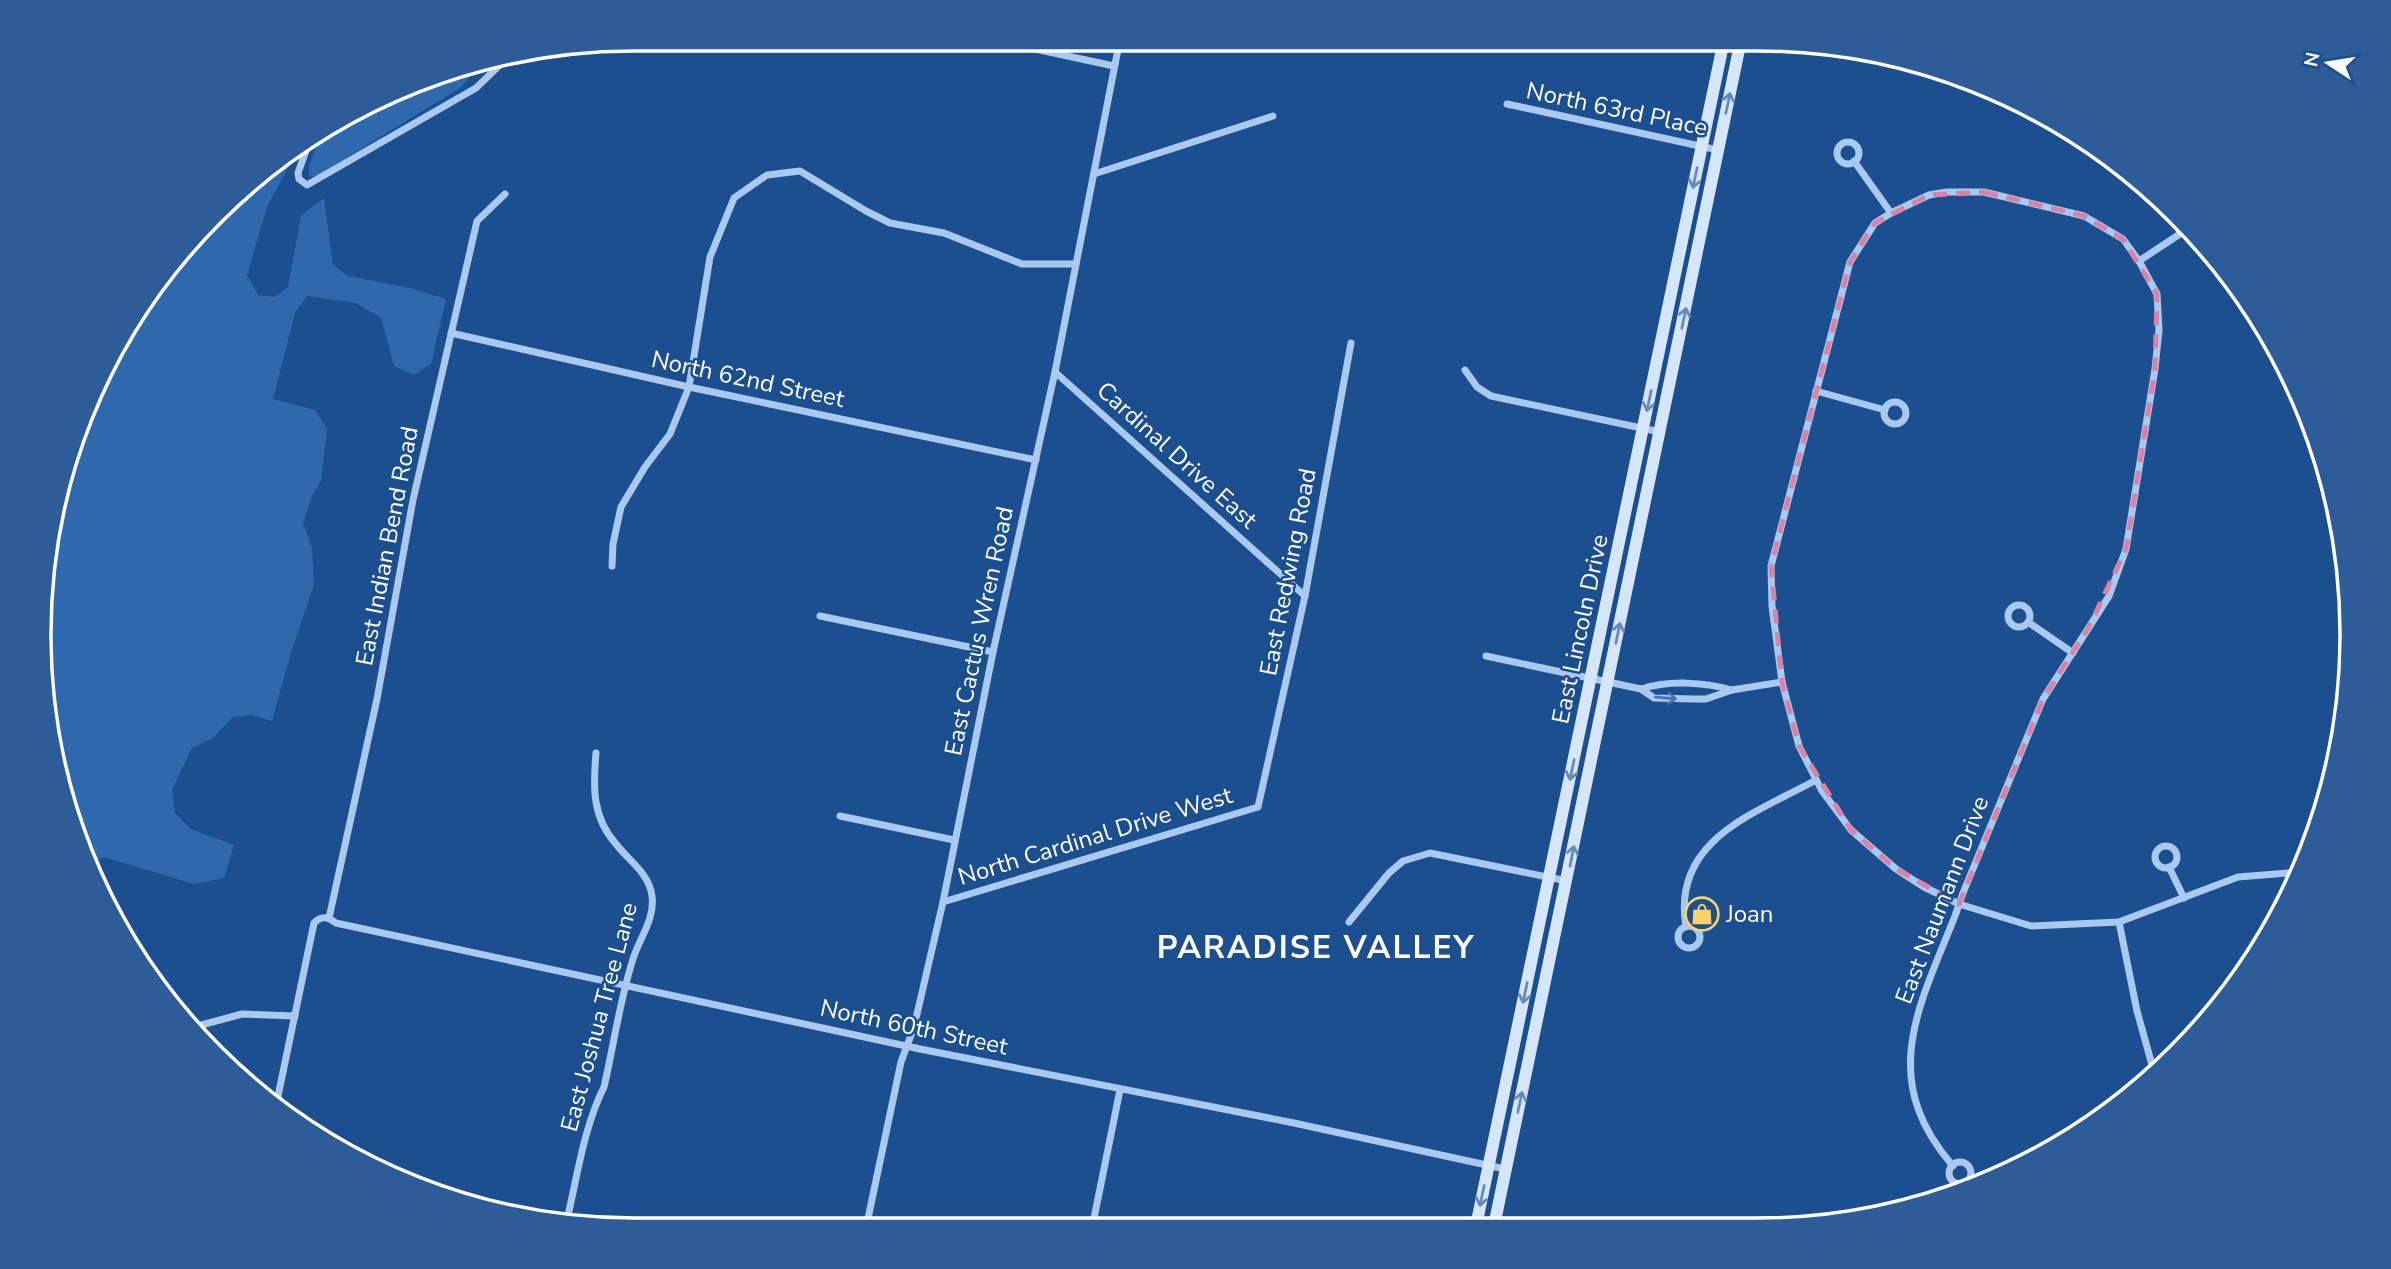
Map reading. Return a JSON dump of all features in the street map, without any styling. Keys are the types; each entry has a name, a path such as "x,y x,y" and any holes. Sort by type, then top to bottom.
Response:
{"main road":[{"name":"East Lincoln Drive","path":"1478,1218 1722,51"},
{"name":"East Lincoln Drive","path":"1496,1218 1739,51"},
{"path":"1516,1037 1533,1040"}],"street":[{"path":"1044,51 1114,66"},
{"name":"East Cactus Wren Road","path":"868,1218 901,1062 914,1027 943,902 993,652 1037,460 1117,51"},
{"path":"305,152 298,173 299,179 307,185 476,88 497,68"},
{"name":"North 63rd Place","path":"1507,104 1718,150"},
{"path":"1094,174 1273,116"},
{"path":"1854,161 1891,213"},
{"path":"612,566 613,544 621,508 645,467 670,435 689,387 710,257 734,198 767,175 800,171 890,223 944,233 1021,264 1076,264"},
{"name":"East Naumann Drive","path":"1952,1166 1928,1133 1910,1081 1913,1029 1959,904 2043,699 2109,596 2126,549 2159,330 2157,294 2123,239 2084,216 1984,192 1947,191 1929,195 1891,213 1875,223 1850,262 1771,566 1772,606 1782,682 1799,746 1816,780 1851,830 1896,869 1924,887 1959,904 2031,926 2119,922 2238,877 2289,873"},
{"name":"East Indian Bend Road","path":"329,918 377,699 413,500 477,221 505,194"},
{"path":"2139,261 2179,232"},
{"name":"North 62nd Street","path":"451,333 689,387 1037,460"},
{"name":"East Redwing Road","path":"1258,807 1305,596 1351,343"},
{"path":"1465,370 1476,387 1490,396 1660,432"},
{"name":"Cardinal Drive East","path":"1055,372 1305,596"},
{"path":"1816,391 1885,410"},
{"path":"820,616 993,652"},
{"path":"2028,622 2073,653"},
{"path":"1486,656 1641,689 1654,698 1706,699 1732,690 1782,682"},
{"path":"1641,689 1655,684 1706,684 1732,690"},
{"name":"East Joshua Tree Lane","path":"568,1214 587,1130 604,1087 634,956 653,908 649,882 602,825 594,803 596,753"},
{"path":"1686,927 1683,910 1685,886 1706,848 1731,828 1816,780"},
{"name":"North Cardinal Drive West","path":"943,902 1258,807"},
{"path":"840,816 954,840"},
{"path":"1349,922 1388,873 1403,861 1430,853 1567,881"},
{"path":"2169,867 2184,898"},
{"name":"North 60th Street","path":"295,1016 314,922 329,918 336,923 907,1046 1505,1169"},
{"path":"2119,922 2137,1011 2152,1063"},
{"path":"201,1025 242,1014 295,1016 277,1096"},
{"path":"1094,1218 1120,1090"}],"highlighted area":[{"path":"1984,192 2084,216 2123,239 2157,294 2155,369 2126,549 2089,627 2043,699 1959,904 1896,869 1851,830 1799,746 1782,682 1771,566 1850,262 1875,223 1929,195"}],"shaded area":[{"path":"470,75 460,88 315,177 309,176 309,166 317,145 343,129 411,95"},
{"path":"291,163 267,207 247,275 258,295 274,297 288,287 301,215 324,198 333,265 348,276 410,288 446,299 431,364 414,375 394,366 381,318 356,303 307,296 295,313 273,399 315,410 327,429 321,481 303,522 312,548 314,585 272,721 251,715 233,717 213,738 192,748 172,790 175,813 191,829 234,845 224,878 194,884 104,857 96,861 71,786 62,748 52,673 52,596 62,521 71,483 95,411 111,376 149,310 171,279 222,222"}],"place":[{"name":"Joan","path":"1702,914"}],"district":[{"name":"PARADISE VALLEY","path":"1316,947"}]}
